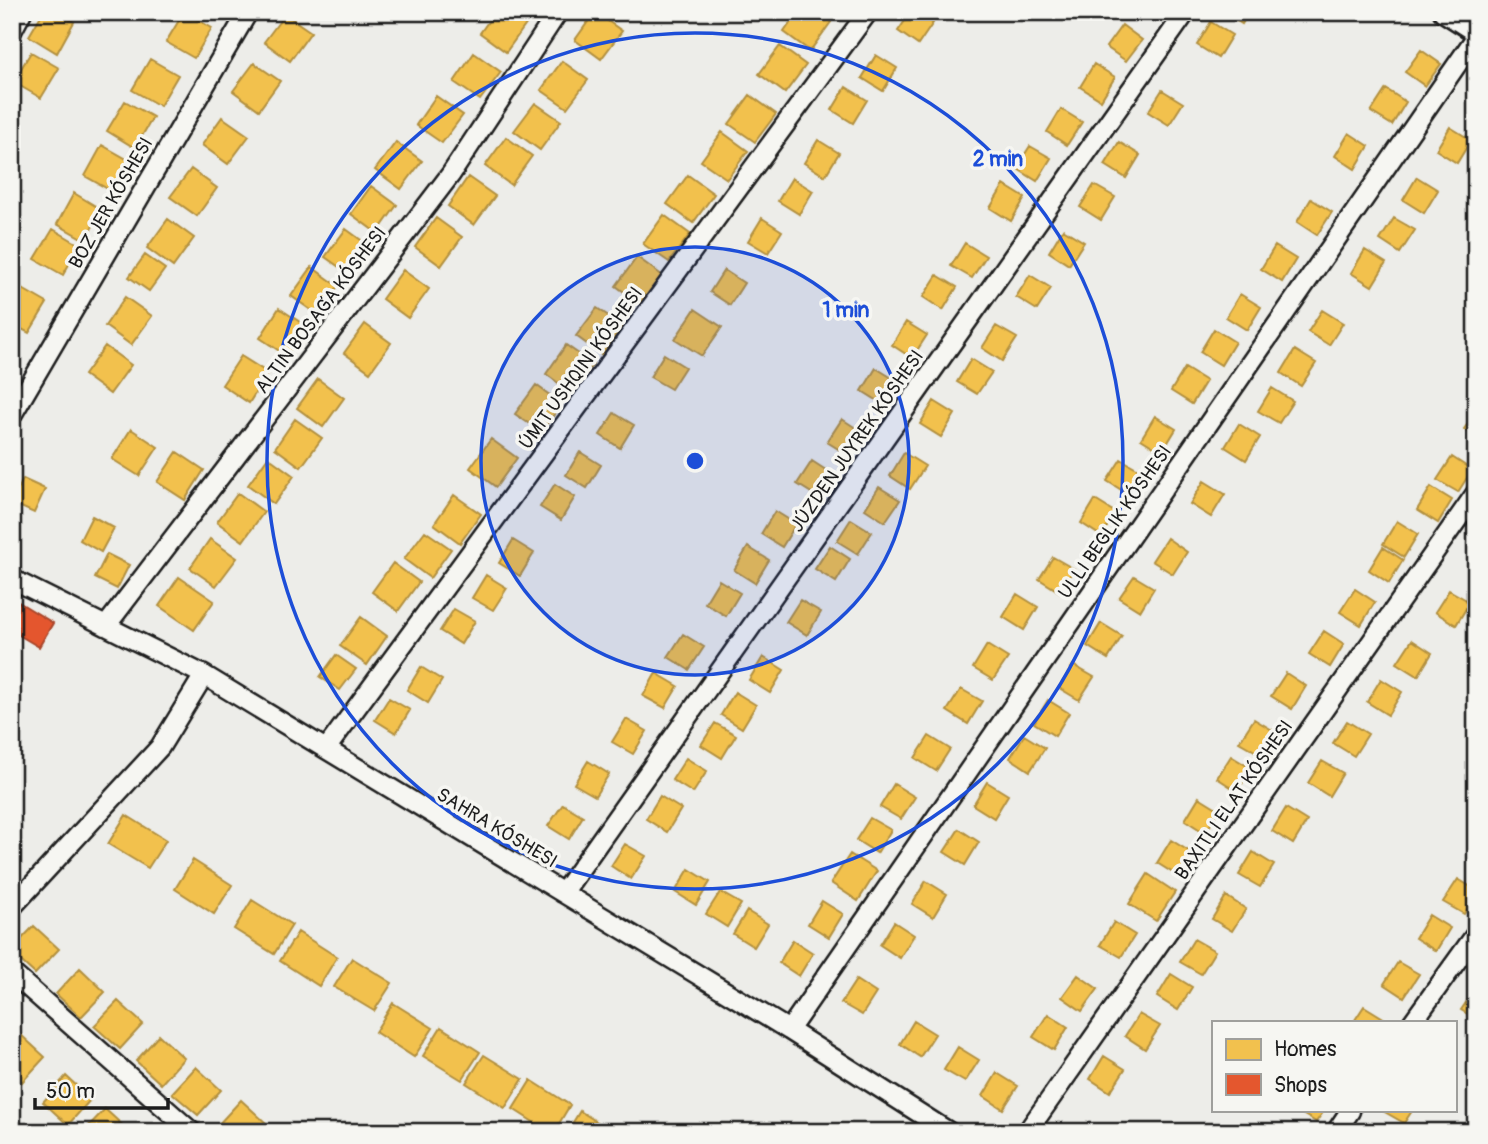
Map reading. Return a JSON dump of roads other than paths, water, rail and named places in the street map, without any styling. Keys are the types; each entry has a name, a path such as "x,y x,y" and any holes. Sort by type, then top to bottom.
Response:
{"street":[{"path":"12,31 22,12"},
{"name":"BOZ JER KÓSHESI","path":"12,415 248,12"},
{"path":"106,626 451,174 558,12"},
{"path":"326,749 869,12"},
{"name":"JÚZDEN JUYREK KÓSHESI","path":"563,893 1186,12"},
{"path":"789,1030 1476,35 1443,12"},
{"path":"1027,1132 1476,492"},
{"name":"SAHRA KÓSHESI","path":"12,579 204,675 789,1030 948,1132"},
{"path":"12,907 160,747 204,675"},
{"path":"1413,1021 1476,934"},
{"path":"12,973 192,1132"},
{"path":"1336,1132 1349,1112"}]}
